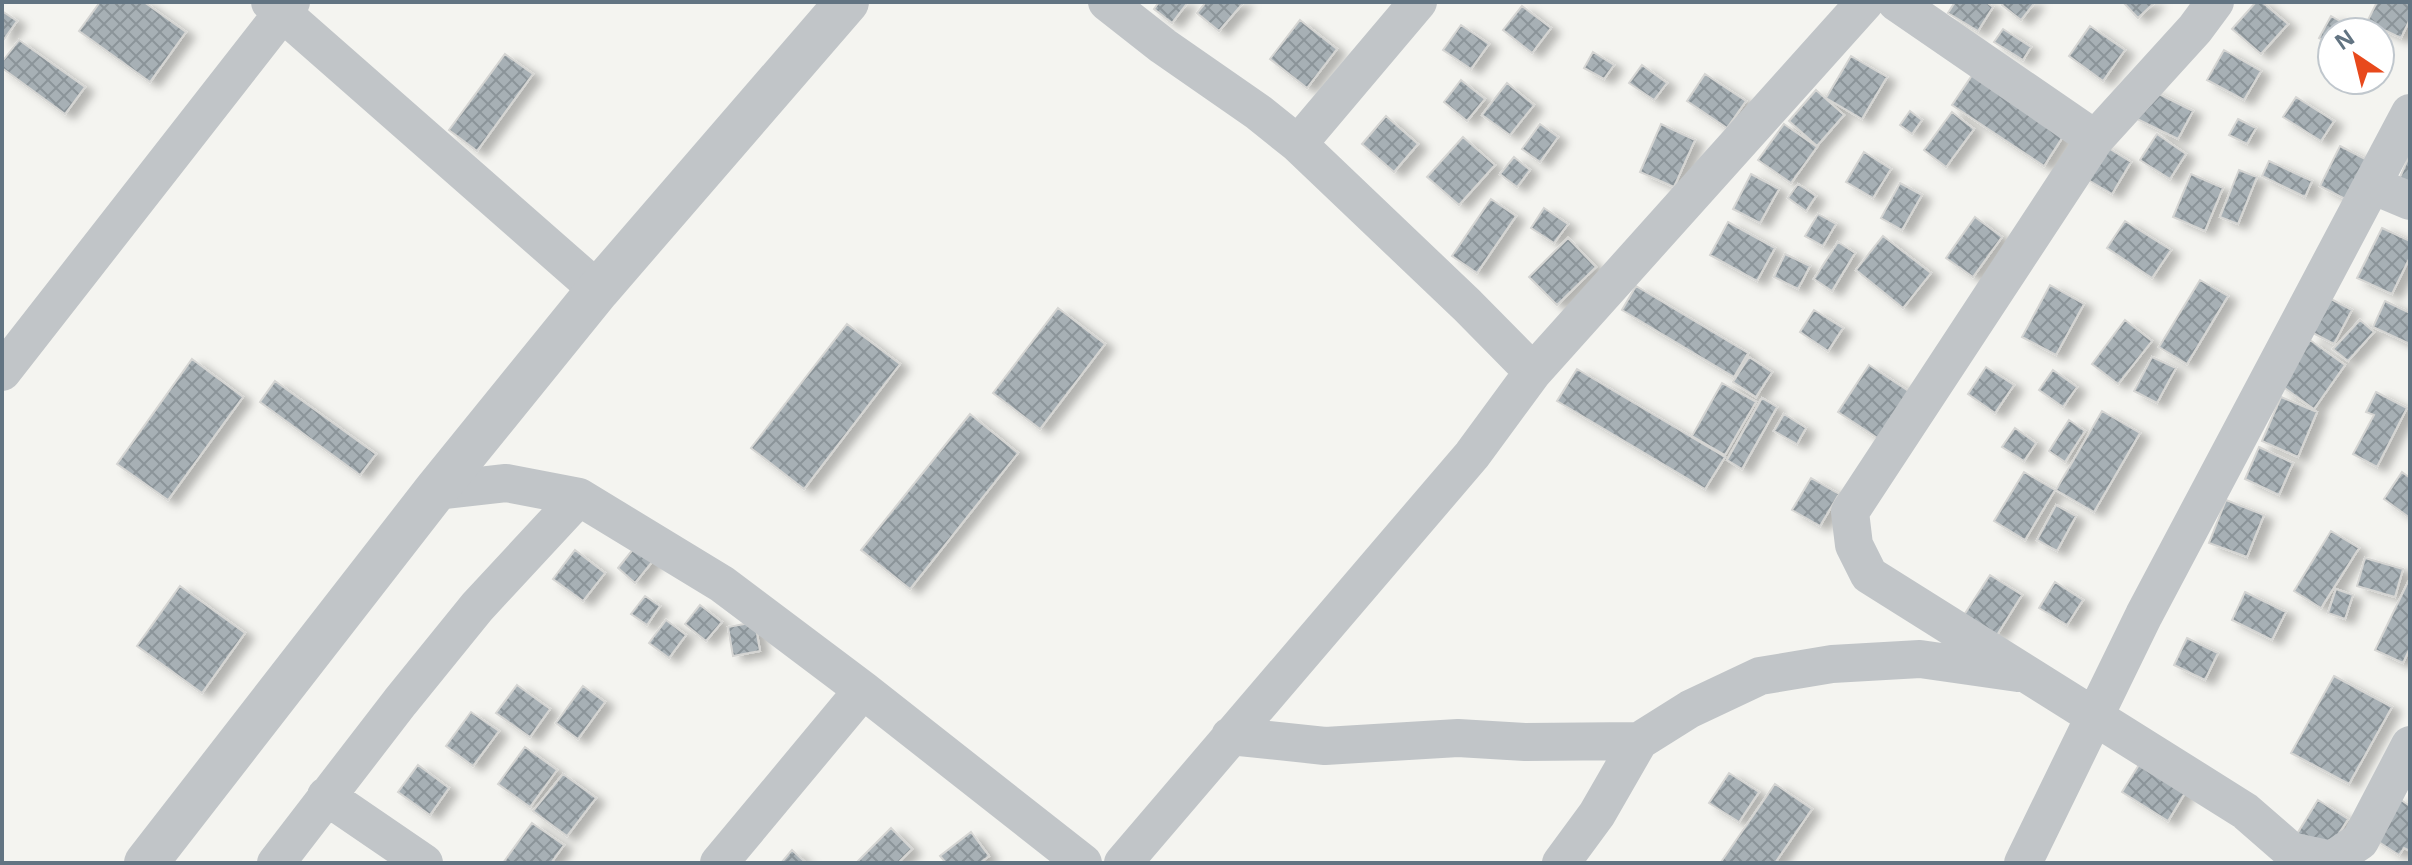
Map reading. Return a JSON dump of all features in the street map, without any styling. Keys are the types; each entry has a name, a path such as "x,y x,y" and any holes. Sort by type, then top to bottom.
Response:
{"street":[{"path":"146,863 435,491 598,290 847,2"},
{"path":"1107,2 1298,144 1533,372"},
{"path":"1298,144 1418,2"},
{"path":"1123,863 1472,455 1533,372 1865,2"},
{"path":"1896,2 2095,139"},
{"path":"2215,2 2195,29 2095,139 1850,512 1854,545 1869,575 2245,811 2291,851 2332,860 2360,841 2410,745"},
{"path":"2,372 281,6 598,290"},
{"path":"2023,863 2144,615 2410,113"},
{"path":"2372,185 2410,201"},
{"path":"435,491 506,483 579,497 722,584 1083,863"},
{"path":"276,863 477,607 579,497"},
{"path":"1561,863 1597,814 1639,741 1690,709 1760,676 1832,664 1920,659 2029,674"},
{"path":"719,863 863,690"},
{"path":"1230,736 1325,746 1458,738 1525,742 1639,741"},
{"path":"326,796 424,863"}],"building":[{"path":"100,2 144,2 186,32 150,82 79,31"},
{"path":"1159,2 1188,2 1172,23 1154,9"},
{"path":"1206,2 1244,2 1219,31 1197,13"},
{"path":"1955,2 1986,2 1993,7 1978,31 1948,13"},
{"path":"2004,2 2035,2 2021,20 2002,5"},
{"path":"2123,2 2155,2 2138,18"},
{"path":"2256,2 2262,2 2288,24 2261,54 2232,29"},
{"path":"2377,2 2410,2 2410,19 2401,38 2396,36 2396,16 2370,16"},
{"path":"1522,6 1551,28 1532,53 1503,30"},
{"path":"2,11 17,21 2,42"},
{"path":"1300,20 1337,49 1307,88 1270,59"},
{"path":"1461,25 1489,44 1471,69 1443,50"},
{"path":"2090,26 2125,50 2103,81 2069,56"},
{"path":"2003,29 2031,47 2023,60 1994,42"},
{"path":"19,40 85,87 65,114 2,68 2,62"},
{"path":"2224,50 2261,71 2244,100 2207,80"},
{"path":"1593,52 1614,65 1604,79 1584,68"},
{"path":"505,54 533,74 477,151 449,130"},
{"path":"1851,56 1887,77 1862,119 1826,98"},
{"path":"1642,65 1667,83 1654,100 1629,83"},
{"path":"1705,74 1746,101 1727,128 1687,101"},
{"path":"1973,74 2064,135 2044,166 1952,105"},
{"path":"1461,80 1485,99 1467,121 1444,102"},
{"path":"1507,83 1534,105 1510,135 1482,115"},
{"path":"2147,88 2193,111 2178,139 2133,117"},
{"path":"1816,90 1844,115 1817,146 1789,121"},
{"path":"2296,97 2334,121 2321,141 2283,117"},
{"path":"1910,111 1922,120 1912,134 1900,125"},
{"path":"1952,112 1974,129 1946,167 1924,150"},
{"path":"1386,116 1418,144 1394,172 1362,144"},
{"path":"2238,119 2256,128 2247,144 2229,135"},
{"path":"1540,124 1558,137 1540,162 1522,149"},
{"path":"1661,124 1695,140 1674,187 1640,172"},
{"path":"1784,124 1817,147 1791,183 1758,160"},
{"path":"2157,134 2186,154 2170,179 2140,160"},
{"path":"1463,137 1495,165 1459,205 1427,177"},
{"path":"2102,144 2131,162 2112,194 2083,177"},
{"path":"2340,146 2373,163 2353,203 2320,186"},
{"path":"1864,152 1891,169 1873,198 1846,182"},
{"path":"2410,154 2410,188 2398,182"},
{"path":"1514,157 1530,170 1517,187 1500,174"},
{"path":"2269,161 2312,181 2305,197 2262,176"},
{"path":"2239,170 2257,177 2238,224 2220,217"},
{"path":"1751,174 1779,189 1760,223 1733,209"},
{"path":"2191,174 2223,188 2205,231 2173,217"},
{"path":"1900,183 1922,195 1902,230 1881,218"},
{"path":"1798,184 1816,196 1806,211 1788,198"},
{"path":"1491,199 1516,216 1477,273 1452,256"},
{"path":"1544,208 1568,224 1554,243 1531,228"},
{"path":"1818,214 1836,224 1823,246 1805,236"},
{"path":"1975,217 2002,237 1973,277 1946,258"},
{"path":"2125,221 2171,250 2152,278 2107,248"},
{"path":"1728,222 1775,248 1757,281 1710,255"},
{"path":"2382,228 2410,241 2410,257 2392,294 2357,278"},
{"path":"1883,236 1931,273 1903,308 1856,270"},
{"path":"1568,238 1596,267 1557,305 1529,277"},
{"path":"1838,242 1855,253 1832,291 1814,279"},
{"path":"1785,254 1810,266 1798,289 1774,277"},
{"path":"2200,280 2228,296 2187,364 2159,347"},
{"path":"2050,285 2084,304 2056,355 2022,337"},
{"path":"1636,286 1748,353 1734,377 1622,310"},
{"path":"2331,299 2352,310 2334,344 2313,333"},
{"path":"2385,301 2410,313 2410,344 2373,327"},
{"path":"1058,308 1105,344 1040,429 993,393"},
{"path":"1814,310 1843,328 1828,351 1800,332"},
{"path":"2125,320 2152,341 2118,384 2092,364"},
{"path":"2360,320 2374,332 2348,361 2333,349"},
{"path":"847,324 900,364 804,489 751,448"},
{"path":"2310,340 2345,365 2314,409 2279,384"},
{"path":"1749,357 1772,372 1756,397 1733,382"},
{"path":"2152,357 2176,368 2157,403 2134,391"},
{"path":"192,359 243,397 168,500 117,464"},
{"path":"1869,365 1910,392 1879,439 1838,412"},
{"path":"1986,367 2014,385 1995,413 1968,394"},
{"path":"1577,369 1725,457 1705,489 1557,401"},
{"path":"2053,370 2077,387 2063,407 2039,390"},
{"path":"275,381 376,454 360,475 260,402"},
{"path":"1722,383 1756,402 1725,455 1692,436"},
{"path":"2376,392 2407,408 2377,467 2353,454 2374,415 2366,412"},
{"path":"2281,397 2317,412 2298,457 2262,441"},
{"path":"1762,398 1777,407 1742,469 1727,460"},
{"path":"2102,411 2140,433 2094,512 2056,490"},
{"path":"970,414 1018,453 910,589 861,550"},
{"path":"1784,414 1806,428 1797,444 1774,431"},
{"path":"2069,420 2085,431 2065,462 2049,451"},
{"path":"2015,428 2036,443 2024,461 2002,447"},
{"path":"2259,447 2293,463 2279,495 2245,479"},
{"path":"2024,472 2055,490 2025,540 1994,521"},
{"path":"2402,472 2410,478 2410,518 2384,499"},
{"path":"1811,478 1839,494 1820,526 1792,510"},
{"path":"2226,500 2264,515 2247,557 2209,543"},
{"path":"2056,505 2076,516 2057,551 2037,540"},
{"path":"2331,531 2359,548 2321,608 2294,591"},
{"path":"639,542 657,556 635,583 618,568"},
{"path":"575,550 605,573 583,601 553,579"},
{"path":"2365,558 2403,569 2395,597 2357,586"},
{"path":"1990,575 2022,595 1997,635 1964,615"},
{"path":"2055,582 2083,600 2067,625 2039,608"},
{"path":"2408,582 2410,648 2403,663 2375,650"},
{"path":"180,586 245,633 202,693 137,646"},
{"path":"2336,589 2353,595 2345,619 2328,613"},
{"path":"2245,592 2286,612 2272,640 2232,620"},
{"path":"645,596 660,606 647,625 631,614"},
{"path":"700,605 722,622 706,641 685,624"},
{"path":"666,620 686,635 669,658 649,643"},
{"path":"755,622 760,651 733,656 728,627"},
{"path":"2187,638 2218,653 2205,680 2174,665"},
{"path":"2334,676 2392,707 2349,784 2291,753"},
{"path":"517,685 550,709 530,737 496,713"},
{"path":"583,686 605,702 578,739 556,723"},
{"path":"471,712 499,731 473,766 446,746"},
{"path":"525,747 557,770 530,807 498,784"},
{"path":"2142,760 2188,788 2168,821 2122,792"},
{"path":"418,765 449,788 430,815 398,792"},
{"path":"1729,773 1759,792 1739,822 1709,803"},
{"path":"563,774 596,798 567,836 533,811"},
{"path":"1775,784 1812,809 1775,863 1721,862"},
{"path":"2398,798 2410,806 2410,851 2404,848 2399,855 2371,837"},
{"path":"2318,800 2348,819 2327,853 2297,834"},
{"path":"532,823 564,845 551,863 503,863"},
{"path":"891,828 912,849 898,863 856,863"},
{"path":"971,832 989,856 980,863 946,863 940,856"},
{"path":"792,850 806,863 781,863"}]}
